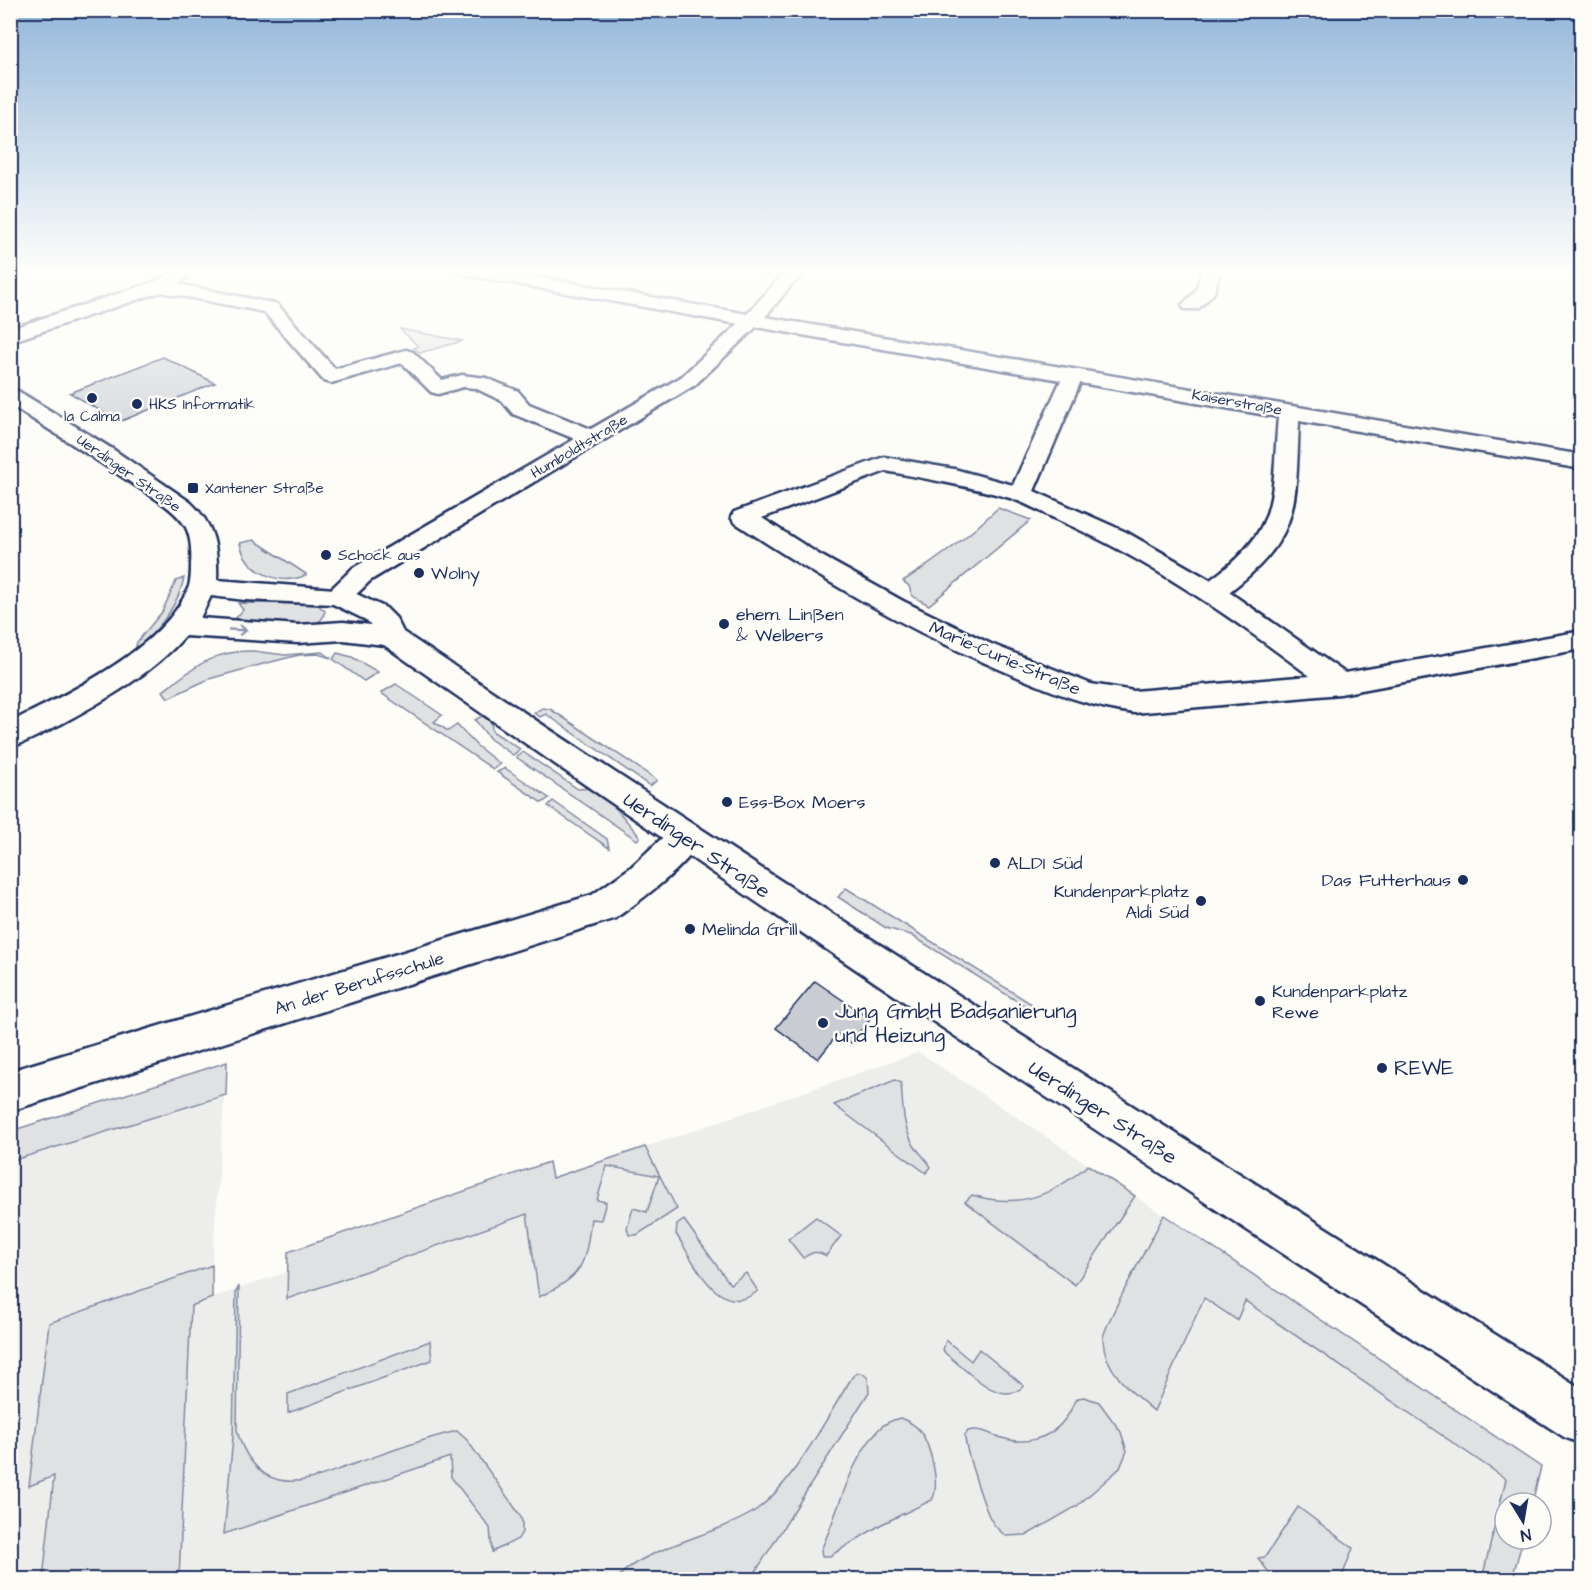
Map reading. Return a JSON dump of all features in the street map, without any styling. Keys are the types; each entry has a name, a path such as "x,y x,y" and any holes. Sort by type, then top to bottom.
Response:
{"street":[{"path":"302,344 331,377 406,356 438,388 462,381 479,382 510,396 521,409 593,438"},
{"name":"Humboldtstraße","path":"338,596 362,574 688,381 727,344"},
{"name":"Kaiserstraße","path":"890,344 1581,462"},
{"path":"1073,375 1021,494 1128,543 1211,592 1272,633 1340,684"},
{"name":"Uerdinger Straße","path":"10,396 175,501 196,522 206,562 203,587 245,592 338,596 376,614 386,624 391,637"},
{"path":"1211,592 1246,565 1273,531 1279,518 1289,411"},
{"name":"Marie-Curie-Straße","path":"1021,494 954,476 884,464 743,517 811,561 893,608 981,651 1084,693 1134,702 1340,684 1581,640"},
{"path":"10,736 75,704 130,670 179,626 194,606 203,587"},
{"path":"325,631 339,624 345,614 345,606 338,596"},
{"name":"Uerdinger Straße","path":"179,626 298,634 325,631 391,637 752,883 1187,1167 1581,1419"},
{"name":"An der Berufsschule","path":"10,1091 603,907 644,878 686,837"}],"shaded area":[{"path":"416,344 452,344 420,353 414,348 418,346"},
{"path":"998,508 1031,520 929,605 912,596 909,586 903,581 952,547"},
{"path":"254,540 306,575 296,578 275,578 256,569 243,553 240,543"},
{"path":"184,578 173,607 167,616 147,640 139,647 136,646 162,612 176,581"},
{"path":"238,603 317,604 325,611 322,619 311,627 232,622 243,610"},
{"path":"239,651 285,655 323,652 331,658 318,654 299,655 209,679 168,698 163,691 194,668 215,657"},
{"path":"337,653 352,657 378,672 364,681 333,659"},
{"path":"396,684 442,715 434,722 448,731 457,725 477,746 500,764 493,769 381,693"},
{"path":"542,708 550,709 657,780 650,786 546,714 540,717 534,713"},
{"path":"482,716 491,722 492,731 520,749 513,755 490,739 475,720"},
{"path":"523,752 578,789 592,788 597,791 614,806 640,837 637,840 516,757"},
{"path":"505,768 549,798 542,803 497,772"},
{"path":"553,801 607,839 609,848 548,806"},
{"path":"846,888 1038,1008 1028,1008 911,935 886,928 838,897"},
{"path":"919,1052 1541,1467 1535,1491 1493,1491 1493,1551 1520,1551 1512,1579 11,1579 10,1131 227,1062 212,1265 212,1298"},
{"path":"227,1062 226,1095 11,1161 11,1131"},
{"path":"895,1080 901,1083 909,1137 931,1167 926,1173 834,1105"},
{"path":"645,1147 677,1209 637,1235 629,1235 627,1228 633,1208 647,1212 659,1176 607,1166 597,1200 606,1202 601,1220 591,1219 587,1248 580,1267 565,1282 539,1297 527,1214 287,1299 288,1252 549,1162 552,1178"},
{"path":"1088,1165 1135,1196 1075,1285 965,1202 972,1195 1005,1201 1034,1197 1061,1185"},
{"path":"1164,1215 1541,1467 1535,1491 1503,1491 1506,1479 1245,1301 1237,1320 1204,1298 1154,1411 1120,1380 1108,1361 1103,1339 1119,1299"},
{"path":"816,1217 841,1236 826,1256 814,1253 803,1258 788,1239"},
{"path":"684,1220 730,1284 746,1273 758,1291 744,1299 731,1299 720,1294 709,1284 676,1234 677,1225"},
{"path":"212,1265 212,1298 191,1306 179,1579 43,1579 54,1476 29,1486 49,1323"},
{"path":"239,1286 237,1430 246,1454 257,1468 279,1480 307,1480 417,1442 457,1431 467,1440 520,1515 522,1532 518,1539 492,1552 490,1528 451,1477 450,1457 224,1534 233,1437 236,1292"},
{"path":"946,1340 971,1361 979,1349 1024,1386 1015,1392 1004,1393 994,1390 973,1377 946,1354 943,1350"},
{"path":"430,1341 432,1360 288,1413 288,1394"},
{"path":"857,1373 862,1373 868,1378 869,1392 751,1579 617,1579 628,1568 643,1559 742,1518 770,1498 797,1466"},
{"path":"1084,1397 1099,1402 1121,1432 1127,1451 1120,1468 1077,1506 1027,1535 1006,1536 995,1526 987,1511 971,1463 965,1435 968,1431 976,1430 1008,1440 1036,1439 1060,1426 1078,1398"},
{"path":"900,1418 911,1423 924,1437 935,1475 932,1500 882,1524 830,1556 822,1556 821,1550 860,1456 879,1429"},
{"path":"1298,1507 1353,1548 1341,1579 1274,1579 1258,1558 1265,1557"},
{"path":"1493,1533 1493,1551 1520,1551 1512,1579 1482,1579"}],"building":[{"path":"163,357 215,383 119,422 70,393"},
{"name":"Jung GmbH Badsanierung und Heizung","path":"815,981 870,1019 851,1043 838,1034 818,1059 776,1028"}],"place":[{"name":"la Calma","path":"92,398"},
{"name":"HKS Informatik","path":"137,404"},
{"name":"Xantener Straße","path":"193,488"},
{"name":"Schock aus","path":"326,555"},
{"name":"Wolny","path":"419,573"},
{"name":"ehem. Linßen & Welbers","path":"724,624"},
{"name":"Ess-Box Moers","path":"727,802"},
{"name":"ALDI Süd","path":"995,863"},
{"name":"Das Futterhaus","path":"1463,880"},
{"name":"Kundenparkplatz Aldi Süd","path":"1201,901"},
{"name":"Melinda Grill","path":"690,929"},
{"name":"Kundenparkplatz Rewe","path":"1260,1001"},
{"name":"Jung GmbH Badsanierung und Heizung","path":"823,1023"},
{"name":"REWE","path":"1382,1068"}]}
